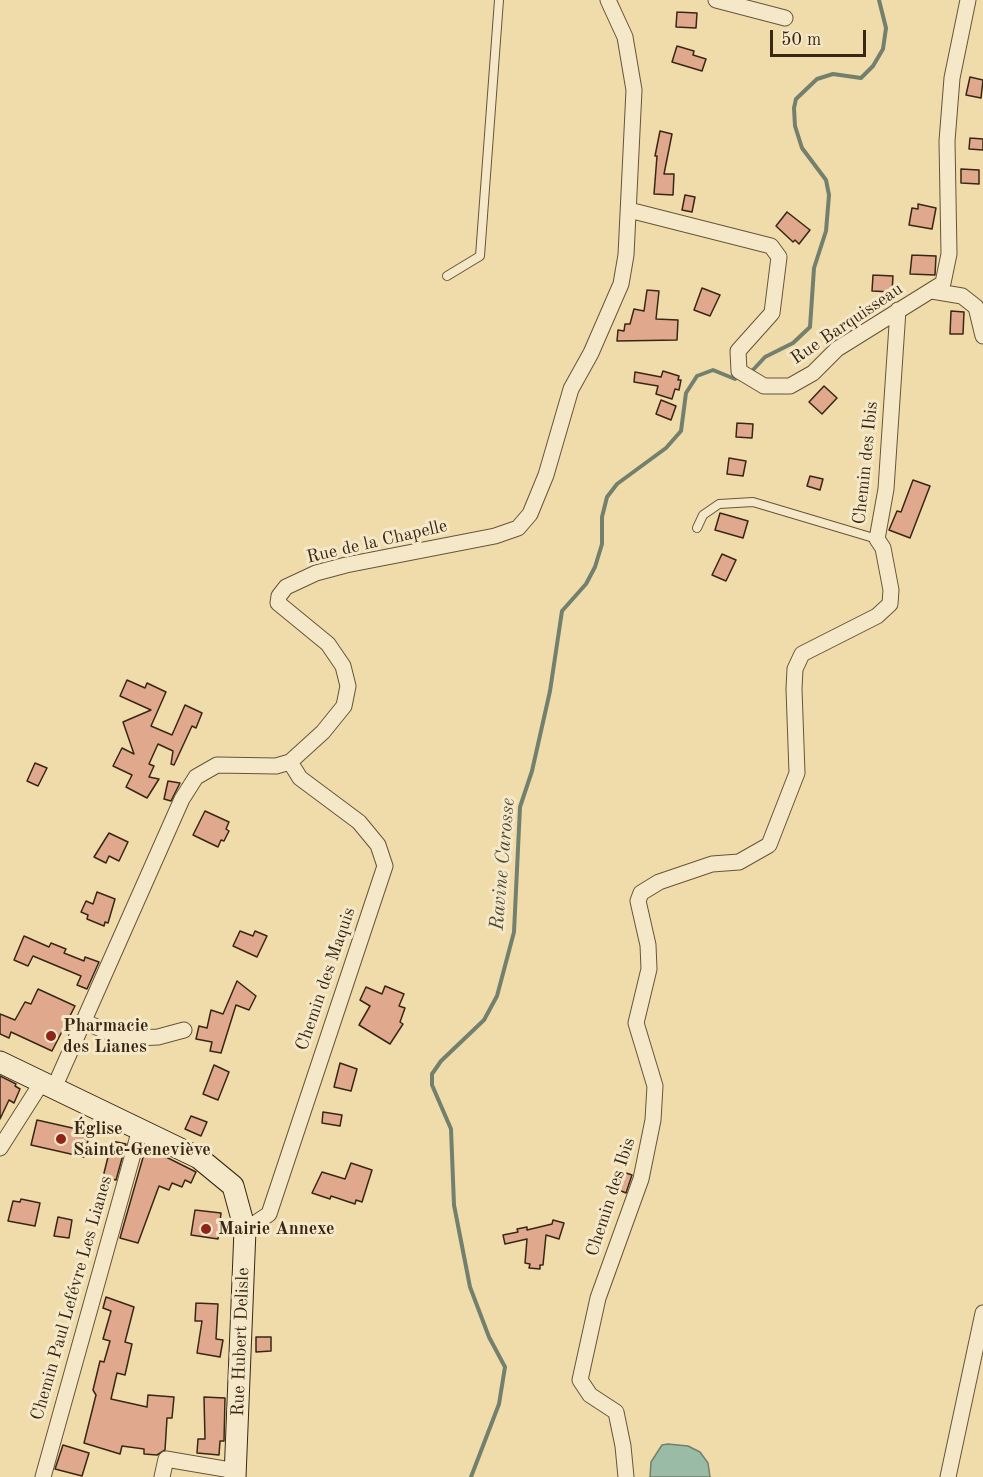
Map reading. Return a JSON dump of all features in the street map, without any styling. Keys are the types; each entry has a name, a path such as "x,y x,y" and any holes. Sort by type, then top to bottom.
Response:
{"main road":[{"name":"Rue Hubert Delisle","path":"0,1062 199,1158 233,1186 245,1230 236,1474"}],"street":[{"name":"Rue de la Chapelle","path":"290,762 324,732 344,706 348,686 344,666 328,644 278,603 279,596 286,587 316,573 495,536 518,528 531,514 546,475 571,389 591,353 621,284 629,210 634,90 625,37 608,0"},
{"path":"716,0 738,3 785,18"},
{"name":"Rue Barquisseau","path":"629,210 771,246 779,257 772,313 738,351 738,370 764,386 790,386 813,373 837,349 943,283 949,254 948,120 952,78 968,0"},
{"path":"932,291 962,296 976,307 983,336"},
{"name":"Chemin des Ibis","path":"626,1477 616,1412 590,1395 580,1380 598,1298 641,1179 653,1120 656,1086 636,1023 649,969 648,945 638,902 641,893 649,887 677,874 712,864 739,862 769,845 796,773 795,669 802,654 878,616 890,604 891,590 883,548 877,539 886,489 898,310"},
{"path":"0,1148 48,1085 85,1022 182,799 196,777 217,765 276,766 290,762"},
{"name":"Chemin des Maquis","path":"245,1230 269,1214 384,866 378,845 359,822 300,778 290,762"},
{"path":"85,1022 115,1035 136,1038 158,1037 184,1030"},
{"name":"Chemin Paul Lefévre Les Lianes","path":"43,1477 140,1129"},
{"path":"948,1477 983,1313"},
{"path":"162,1477 166,1459 236,1474"}],"lane":[{"path":"447,276 480,255 499,0"},
{"path":"697,528 704,515 719,504 753,502 877,539"}],"shaded area":[{"path":"662,1445 688,1446 700,1452 708,1463 710,1477 650,1477 651,1462"}],"building":[{"path":"677,12 697,13 696,28 676,27"},
{"path":"677,46 694,51 693,55 706,59 702,71 672,62"},
{"path":"970,77 983,80 981,98 966,95"},
{"path":"660,131 672,134 664,174 674,174 673,195 654,194 657,156 655,156"},
{"path":"970,138 983,139 983,150 969,149"},
{"path":"961,169 979,170 979,184 961,183"},
{"path":"685,195 695,197 692,212 682,210"},
{"path":"918,204 936,208 932,229 909,225 912,208 918,209"},
{"path":"787,212 810,230 799,244 795,240 793,242 776,226"},
{"path":"912,255 936,256 935,275 910,274"},
{"path":"873,275 893,276 892,292 872,291"},
{"path":"702,288 720,295 710,316 694,310"},
{"path":"647,290 659,291 656,319 678,320 677,340 617,341 618,330 624,331 625,324 630,324 634,309 644,311"},
{"path":"951,311 964,312 963,334 950,334"},
{"path":"663,371 679,376 678,380 681,380 679,390 675,389 672,399 656,394 658,386 634,382 635,372 661,377"},
{"path":"824,386 837,398 822,414 809,402"},
{"path":"661,400 676,406 671,420 656,414"},
{"path":"737,423 753,424 752,438 736,437"},
{"path":"729,458 746,461 743,476 727,474"},
{"path":"810,476 823,479 820,490 807,486"},
{"path":"913,480 930,486 910,538 889,530 897,511 901,512"},
{"path":"720,513 748,521 743,538 715,530"},
{"path":"722,554 736,560 726,581 712,575"},
{"path":"127,680 145,688 147,683 166,692 151,726 172,735 185,705 202,713 196,728 192,726 174,765 171,764 173,751 158,744 149,764 154,766 149,777 159,779 147,798 126,787 132,775 113,766 122,748 134,754 123,722 151,710 120,696"},
{"path":"35,763 47,768 38,786 27,781"},
{"path":"168,781 180,783 171,801 164,799"},
{"path":"205,811 229,822 226,829 229,831 218,847 193,835"},
{"path":"109,833 128,842 119,861 109,856 106,863 94,857"},
{"path":"97,892 115,899 108,923 105,922 104,926 87,919 88,915 81,912 86,901 93,904"},
{"path":"240,931 253,936 255,931 267,936 257,957 233,946"},
{"path":"24,936 49,947 51,943 66,949 64,953 84,961 85,957 99,962 87,989 77,985 81,976 33,956 28,966 14,960"},
{"path":"237,981 256,996 249,1010 236,1005 221,1053 210,1051 212,1042 196,1039 199,1026 207,1028 211,1010 223,1014"},
{"path":"385,986 404,994 399,1006 405,1008 400,1022 403,1024 390,1044 359,1025 370,1006 360,1000 366,987 382,994"},
{"path":"38,989 75,1006 52,1051 11,1032 9,1038 0,1034 0,1014 15,1020 25,1002 31,1004"},
{"path":"340,1063 357,1069 351,1091 334,1087"},
{"path":"214,1065 229,1072 218,1100 203,1094"},
{"path":"0,1076 16,1084 15,1086 20,1089 14,1103 9,1100 0,1119"},
{"path":"323,1112 342,1115 340,1126 322,1123"},
{"path":"191,1116 207,1122 201,1136 185,1129"},
{"name":"Église Sainte-Geneviève","path":"37,1120 90,1132 84,1157 31,1145"},
{"path":"112,1141 126,1144 116,1180 103,1177"},
{"path":"146,1147 196,1172 191,1183 185,1180 182,1187 172,1183 169,1190 159,1186 138,1243 120,1238"},
{"path":"351,1163 372,1170 362,1202 356,1200 355,1204 331,1196 330,1199 312,1193 322,1172 345,1179"},
{"path":"626,1173 632,1175 626,1193 619,1190"},
{"path":"21,1199 40,1203 35,1226 8,1221 13,1201 20,1202"},
{"name":"Mairie Annexe","path":"195,1210 221,1213 218,1239 191,1235"},
{"path":"58,1217 72,1220 69,1238 54,1236"},
{"path":"553,1220 564,1223 559,1239 546,1235 543,1265 540,1265 540,1269 529,1268 530,1264 525,1263 527,1239 505,1244 503,1235 518,1232 517,1229 527,1227 527,1230 552,1224"},
{"path":"106,1297 134,1307 125,1342 132,1344 125,1375 117,1373 111,1399 147,1407 148,1395 174,1397 172,1418 167,1418 165,1450 157,1455 144,1454 144,1449 122,1446 120,1454 84,1443 96,1395 93,1390 100,1361 104,1362 110,1341 103,1339 111,1311 103,1308"},
{"path":"196,1303 218,1304 216,1339 223,1340 220,1357 197,1353 202,1321 195,1321"},
{"path":"256,1337 271,1337 271,1351 256,1352"},
{"path":"204,1397 225,1398 224,1441 220,1441 219,1455 197,1453 198,1439 205,1439"},
{"path":"63,1445 89,1453 82,1476 55,1469"}],"waterway":[{"name":"Ravine Carosse","path":"752,371 765,357 793,343 810,327 814,268 826,231 829,195 826,180 802,148 795,126 796,99 817,79 833,74 861,78 873,66 883,49 886,28 879,0"},
{"name":"Ravine Carosse","path":"471,1477 499,1404 505,1367 489,1337 470,1287 454,1205 451,1129 432,1085 432,1074 441,1061 484,1020 497,996 514,932 520,807 532,771 550,691 562,611 586,584 595,567 602,544 602,517 607,497 617,484 666,448 681,431 686,393 697,376 713,370 735,379"}],"place":[{"name":"Pharmacie des Lianes","path":"51,1036"},
{"name":"Église Sainte-Geneviève","path":"61,1139"},
{"name":"Mairie Annexe","path":"206,1229"}]}
